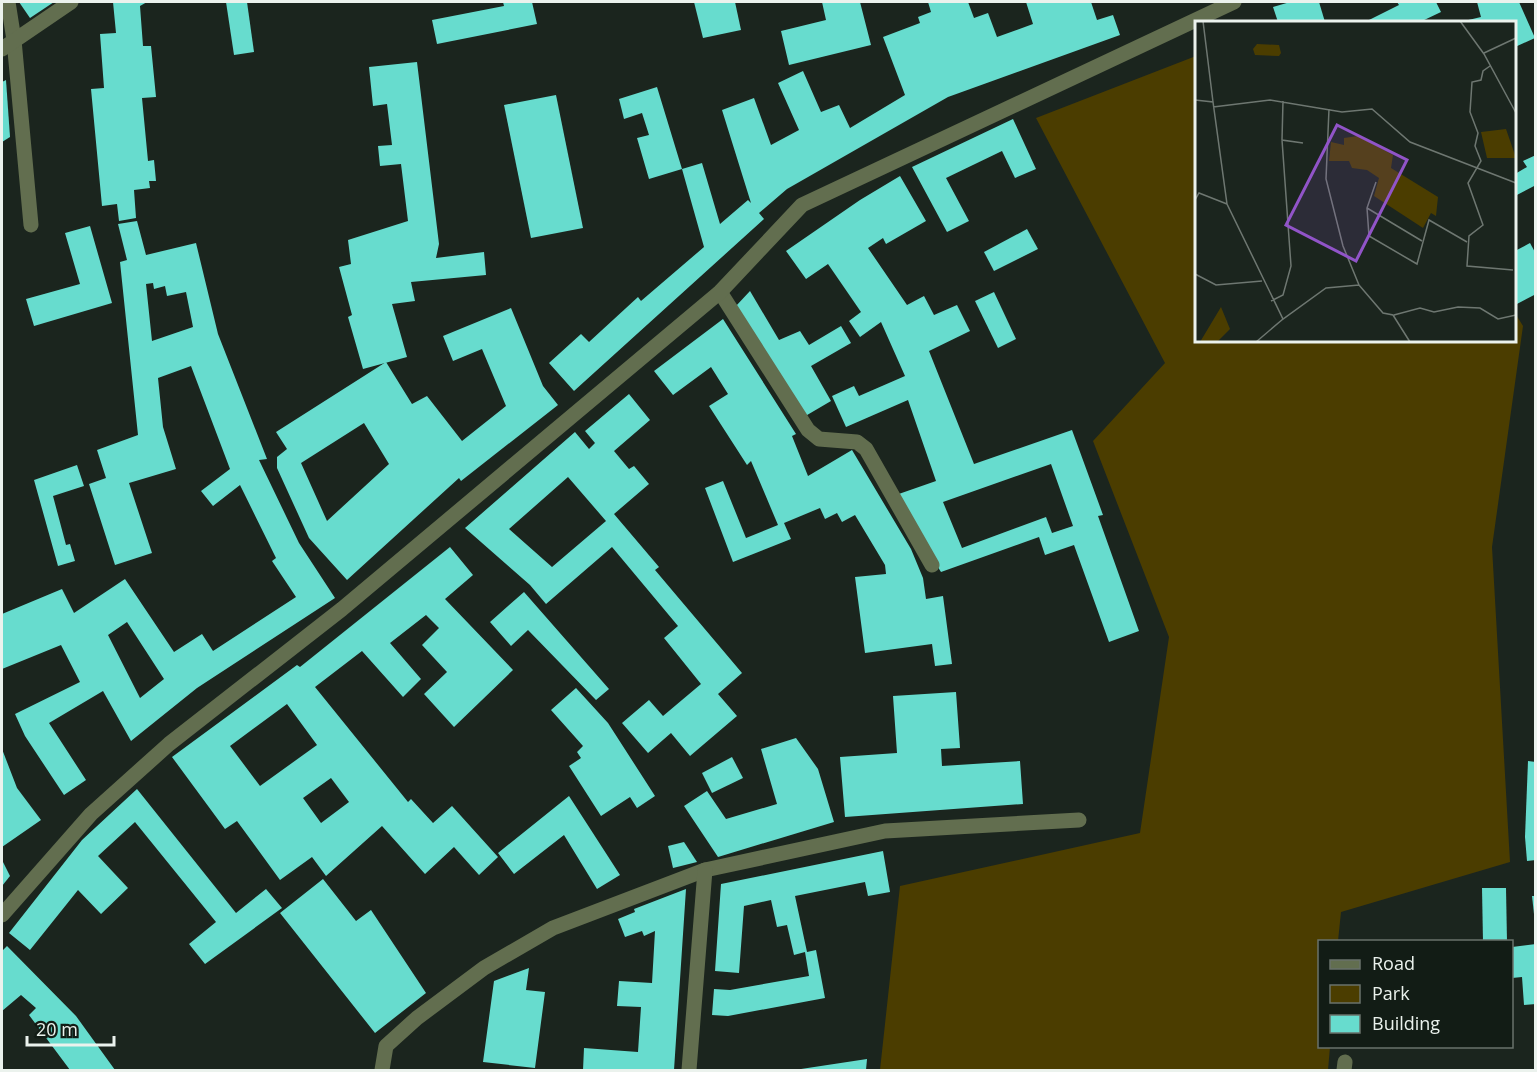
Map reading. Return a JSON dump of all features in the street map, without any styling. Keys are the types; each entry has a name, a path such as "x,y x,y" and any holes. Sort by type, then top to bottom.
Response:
{"street":[{"path":"8,2 8,44 31,225"},
{"path":"8,44 71,2"},
{"path":"2,915 92,814 169,744 342,609 720,292 802,205 1234,2"},
{"path":"720,292 808,429 819,439 857,442 866,449 932,565"},
{"path":"382,1071 386,1046 417,1018 484,968 553,928 705,870 885,831 1079,820"},
{"path":"689,1071 705,870"}],"green space":[{"path":"1195,56 1195,342 1516,342 1516,315 1523,326 1492,547 1510,862 1341,912 1338,940 1318,940 1318,1048 1330,1048 1328,1070 880,1070 900,886 1140,833 1169,637 1093,441 1165,363 1036,118"}],"building":[{"path":"19,2 54,2 30,18"},
{"path":"113,2 147,2 140,6 143,46 151,46 156,97 142,98 148,161 154,160 156,181 149,181 150,188 134,190 136,218 119,221 117,204 102,206 91,89 104,88 100,34 116,33"},
{"path":"226,2 247,2 254,52 234,55"},
{"path":"503,2 532,2 537,24 437,44 432,20 504,6"},
{"path":"694,2 735,2 741,30 703,38"},
{"path":"822,2 860,2 871,45 789,65 781,31 826,20"},
{"path":"928,2 968,2 974,18 988,13 997,37 1033,24 1026,2 1091,2 1097,20 1113,15 1120,35 948,97 787,189 759,213 764,219 574,391 549,363 581,334 589,342 638,297 641,301 704,247 682,169 702,163 720,224 748,200 751,203 722,110 754,98 771,145 799,130 778,83 803,71 821,112 839,105 850,128 905,95 883,37 920,23 918,17 931,12"},
{"path":"1290,2 1319,2 1325,21 1278,21 1273,7"},
{"path":"1397,2 1436,2 1441,12 1422,21 1367,21 1399,5"},
{"path":"1477,2 1519,2 1535,38 1516,47 1516,21 1464,21 1481,17"},
{"path":"417,62 439,244 436,258 484,252 486,275 411,282 415,301 392,304 407,357 363,369 348,317 352,315 339,267 351,264 348,240 408,221 401,164 380,166 378,146 392,145 387,104 373,106 369,67"},
{"path":"6,80 10,137 2,142 2,82"},
{"path":"657,87 682,169 649,179 637,138 649,135 642,113 624,119 619,99"},
{"path":"556,95 583,228 531,238 504,105"},
{"path":"1013,119 1036,169 1015,178 1002,151 946,178 969,221 947,232 912,167"},
{"path":"1536,155 1536,185 1516,195 1516,173 1527,167 1523,161"},
{"path":"900,176 926,221 886,244 883,238 868,248 907,305 924,296 934,315 957,305 970,331 929,351 974,464 1072,430 1103,515 1098,516 1139,631 1109,642 1074,545 1045,555 1039,537 941,572 893,496 936,481 908,400 846,427 832,396 854,386 859,396 905,376 881,322 860,337 849,321 861,312 828,264 806,279 786,251 860,200","holes":["1051,464 1073,526 1052,533 1046,517 962,548 943,502"]},
{"path":"137,221 146,255 196,243 218,334 267,459 259,460 299,543 335,598 197,688 131,741 103,691 49,723 86,780 64,795 25,736 15,714 80,682 61,645 2,669 2,614 62,589 74,613 125,579 174,652 202,634 213,651 296,597 272,561 276,558 240,485 213,506 201,491 230,469 191,366 158,378 163,427 176,469 129,483 152,553 115,565 89,484 106,478 97,450 138,435 120,262 127,260 118,224","holes":["153,283 154,289 165,286 167,296 186,292 193,327 152,341 146,284","127,622 164,679 140,698 108,635"]},
{"path":"90,226 112,303 34,326 26,299 80,284 65,233"},
{"path":"1027,229 1038,249 994,271 984,252"},
{"path":"1530,243 1536,254 1536,294 1516,304 1516,250"},
{"path":"750,291 779,340 800,331 809,345 841,326 851,343 811,366 831,401 802,418 736,306"},
{"path":"994,292 1016,339 998,348 975,301"},
{"path":"511,308 543,386 558,405 461,481 459,478 347,580 309,538 277,468 277,457 287,449 276,432 386,362 412,404 427,396 462,441 506,406 482,349 453,361 443,336","holes":["364,423 389,464 327,521 301,463"]},
{"path":"723,319 796,434 792,436 808,476 852,450 911,549 923,578 926,599 943,596 952,664 935,666 932,644 865,653 855,577 886,574 885,565 855,515 842,522 837,513 825,519 820,508 784,523 791,539 733,562 705,488 723,481 746,538 778,525 751,461 747,465 709,406 728,394 711,367 673,395 654,371"},
{"path":"629,394 650,420 614,451 629,469 634,466 649,484 614,514 659,567 655,570 742,673 718,694 737,716 690,756 671,733 648,753 622,723 649,700 663,716 701,684 664,638 678,626 612,547 546,604 530,585 465,528 575,432 589,449 595,443 585,431","holes":["568,477 606,521 552,567 509,529"]},
{"path":"77,465 84,486 53,496 66,545 70,544 75,561 58,566 34,480"},
{"path":"450,547 473,575 445,599 513,670 454,727 424,694 447,672 422,645 439,628 426,615 390,643 421,679 403,697 362,651 315,687 408,802 411,799 433,823 452,806 498,857 479,875 454,847 425,874 382,826 326,876 312,857 280,880 237,821 225,829 172,757 297,665 300,667","holes":["287,704 317,745 260,786 230,746","331,778 349,802 321,823 303,798"]},
{"path":"524,592 609,689 596,700 528,630 511,646 490,622"},
{"path":"576,688 608,723 655,796 637,808 630,797 601,816 569,766 581,758 577,752 583,746 551,710"},
{"path":"956,692 960,748 941,749 942,766 1020,761 1023,804 845,817 840,757 897,753 893,696"},
{"path":"796,738 818,769 834,822 718,857 684,806 707,791 726,819 777,804 761,749"},
{"path":"2,749 17,788 41,820 2,847"},
{"path":"732,757 743,778 712,793 702,773"},
{"path":"1528,761 1536,762 1536,860 1527,861 1525,837"},
{"path":"137,789 236,913 266,889 282,908 205,964 189,944 216,922 135,822 98,856 128,888 101,914 78,890 30,950 9,933 82,840"},
{"path":"569,796 620,875 597,889 564,835 514,874 498,853"},
{"path":"684,842 697,862 673,868 668,846"},
{"path":"883,851 890,892 868,896 865,882 795,896 807,952 816,950 825,998 728,1016 712,1015 714,989 730,990 809,976 805,952 794,955 787,925 777,927 771,900 744,906 739,973 715,971 721,884"},
{"path":"2,860 10,876 2,886"},
{"path":"323,879 356,921 371,910 426,993 375,1033 280,913"},
{"path":"1482,888 1506,888 1507,940 1483,940"},
{"path":"686,889 674,1070 583,1070 584,1048 638,1052 641,1007 617,1006 619,981 652,983 655,931 644,936 642,931 625,937 618,919 635,912 634,909"},
{"path":"1532,896 1536,896 1536,913 1534,914"},
{"path":"1536,944 1536,1004 1524,1005 1522,977 1513,978 1513,947"},
{"path":"7,946 76,1016 115,1070 70,1070 29,1015 36,1008 21,995 2,1011 2,951"},
{"path":"529,968 526,990 545,992 535,1068 483,1062 494,981"},
{"path":"867,1059 866,1070 801,1069"}]}
